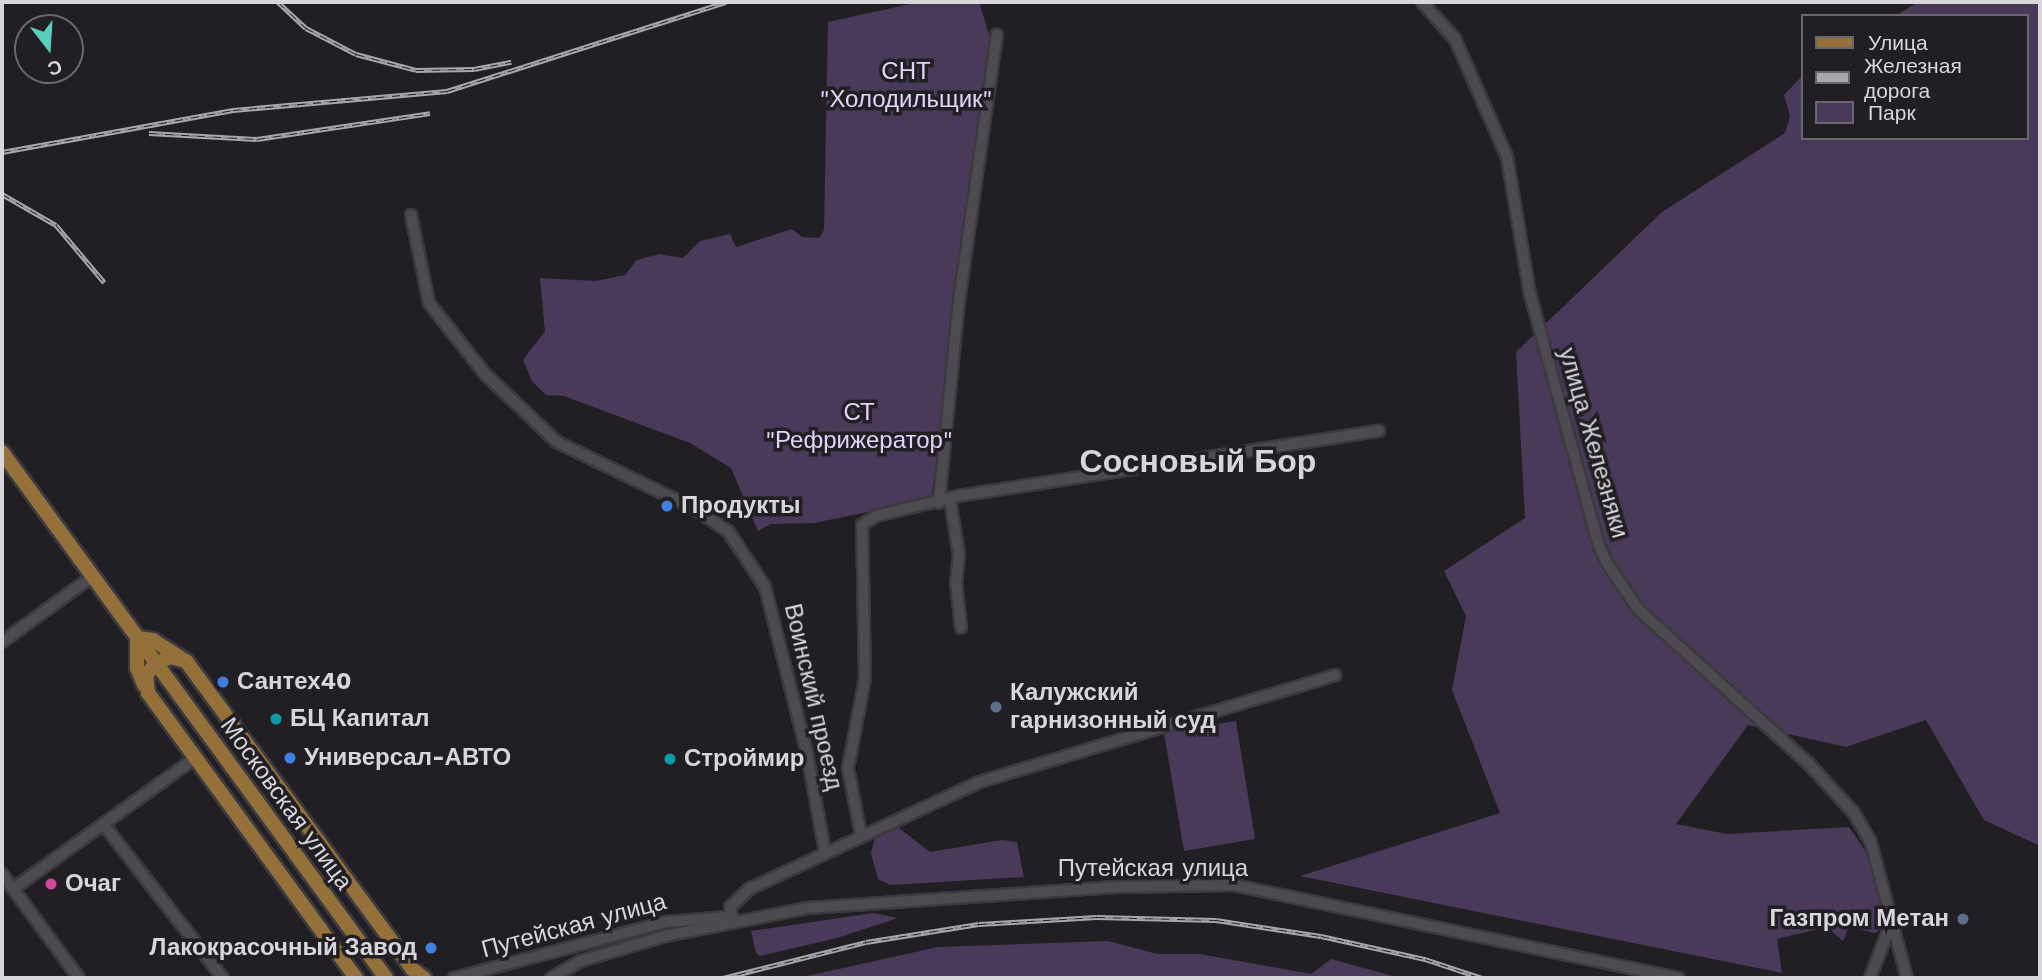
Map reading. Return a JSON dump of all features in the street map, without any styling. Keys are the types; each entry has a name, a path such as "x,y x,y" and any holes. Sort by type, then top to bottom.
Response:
{"main road":[{"name":"Московская улица","path":"2,452 386,978"},
{"path":"356,978 149,693 137,668 137,638 153,640 186,661 412,969 424,978"},
{"path":"149,693 146,675 156,663 171,657 186,661"}],"street":[{"name":"улица Железняки","path":"1422,2 1455,39 1507,157 1530,294 1598,543 1607,564 1638,609 1808,764 1854,813 1871,843 1893,918 1906,978"},
{"path":"961,628 956,582 959,555 945,501 958,308 997,35"},
{"name":"Воинский проезд","path":"411,215 429,303 485,374 557,442 695,509 728,531 765,587 807,753 825,852"},
{"path":"861,835 848,768 866,678 862,525 876,516 945,501 1282,443 1379,431"},
{"path":"2,642 93,576"},
{"path":"732,917 730,907 749,889 979,782 1335,675"},
{"path":"13,889 195,758"},
{"path":"104,825 223,978"},
{"path":"2,874 79,978"},
{"name":"Путейская улица","path":"551,978 607,952 747,918 960,896 1233,885 1678,978"},
{"name":"Путейская улица","path":"454,978 666,922 747,918"},
{"path":"1870,978 1893,918"}],"green space":[{"path":"919,2 979,2 993,47 931,499 814,523 771,524 758,531 731,468 690,443 564,396 546,395 532,381 523,360 545,331 540,278 596,281 625,275 637,260 659,254 683,258 700,241 730,234 736,247 792,229 802,237 819,238 824,230 828,22"},
{"path":"1918,2 2040,2 2040,846 1984,820 1926,720 1846,747 1748,725 1676,824 1727,834 1849,827 1867,853 1882,900 1882,928 1875,933 1849,927 1843,941 1827,927 1777,939 1782,973 1300,876 1500,813 1452,690 1466,616 1444,571 1525,518 1516,352 1662,212 1785,133 1790,116 1784,95 1800,78 1800,140 2028,140 2028,14 1898,14"},
{"path":"1236,721 1255,839 1184,851 1164,733"},
{"path":"899,828 930,852 1002,840 1017,842 1024,877 890,885 878,879 871,853 875,838"},
{"path":"873,913 898,918 837,938 760,956 756,953 751,931"},
{"path":"1108,941 1157,954 1200,954 1311,974 1331,959 1400,978 798,978 938,947"}],"railway":[{"path":"278,2 306,28 356,54 416,70 474,69 511,62"},
{"path":"2,152 233,110 447,91 726,2"},
{"path":"149,133 257,139 430,113"},
{"path":"2,194 56,225 104,282"},
{"path":"723,978 866,942 979,924 1097,917 1216,920 1321,936 1425,959 1482,978"}],"place":[{"name":"Продукты","path":"667,506"},
{"name":"Сантех40","path":"223,682"},
{"name":"Калужский гарнизонный суд","path":"996,707"},
{"name":"БЦ Капитал","path":"276,719"},
{"name":"Универсал-АВТО","path":"290,758"},
{"name":"Строймир","path":"670,759"},
{"name":"Очаг","path":"51,884"},
{"name":"Газпром Метан","path":"1963,919"},
{"name":"Лакокрасочный Завод","path":"431,948"}],"district":[{"name":"Сосновый Бор","path":"1198,461"}],"park label":[{"name":"СНТ \"Холодильщик\"","path":"906,86"},
{"name":"СТ \"Рефрижератор\"","path":"859,427"}]}
